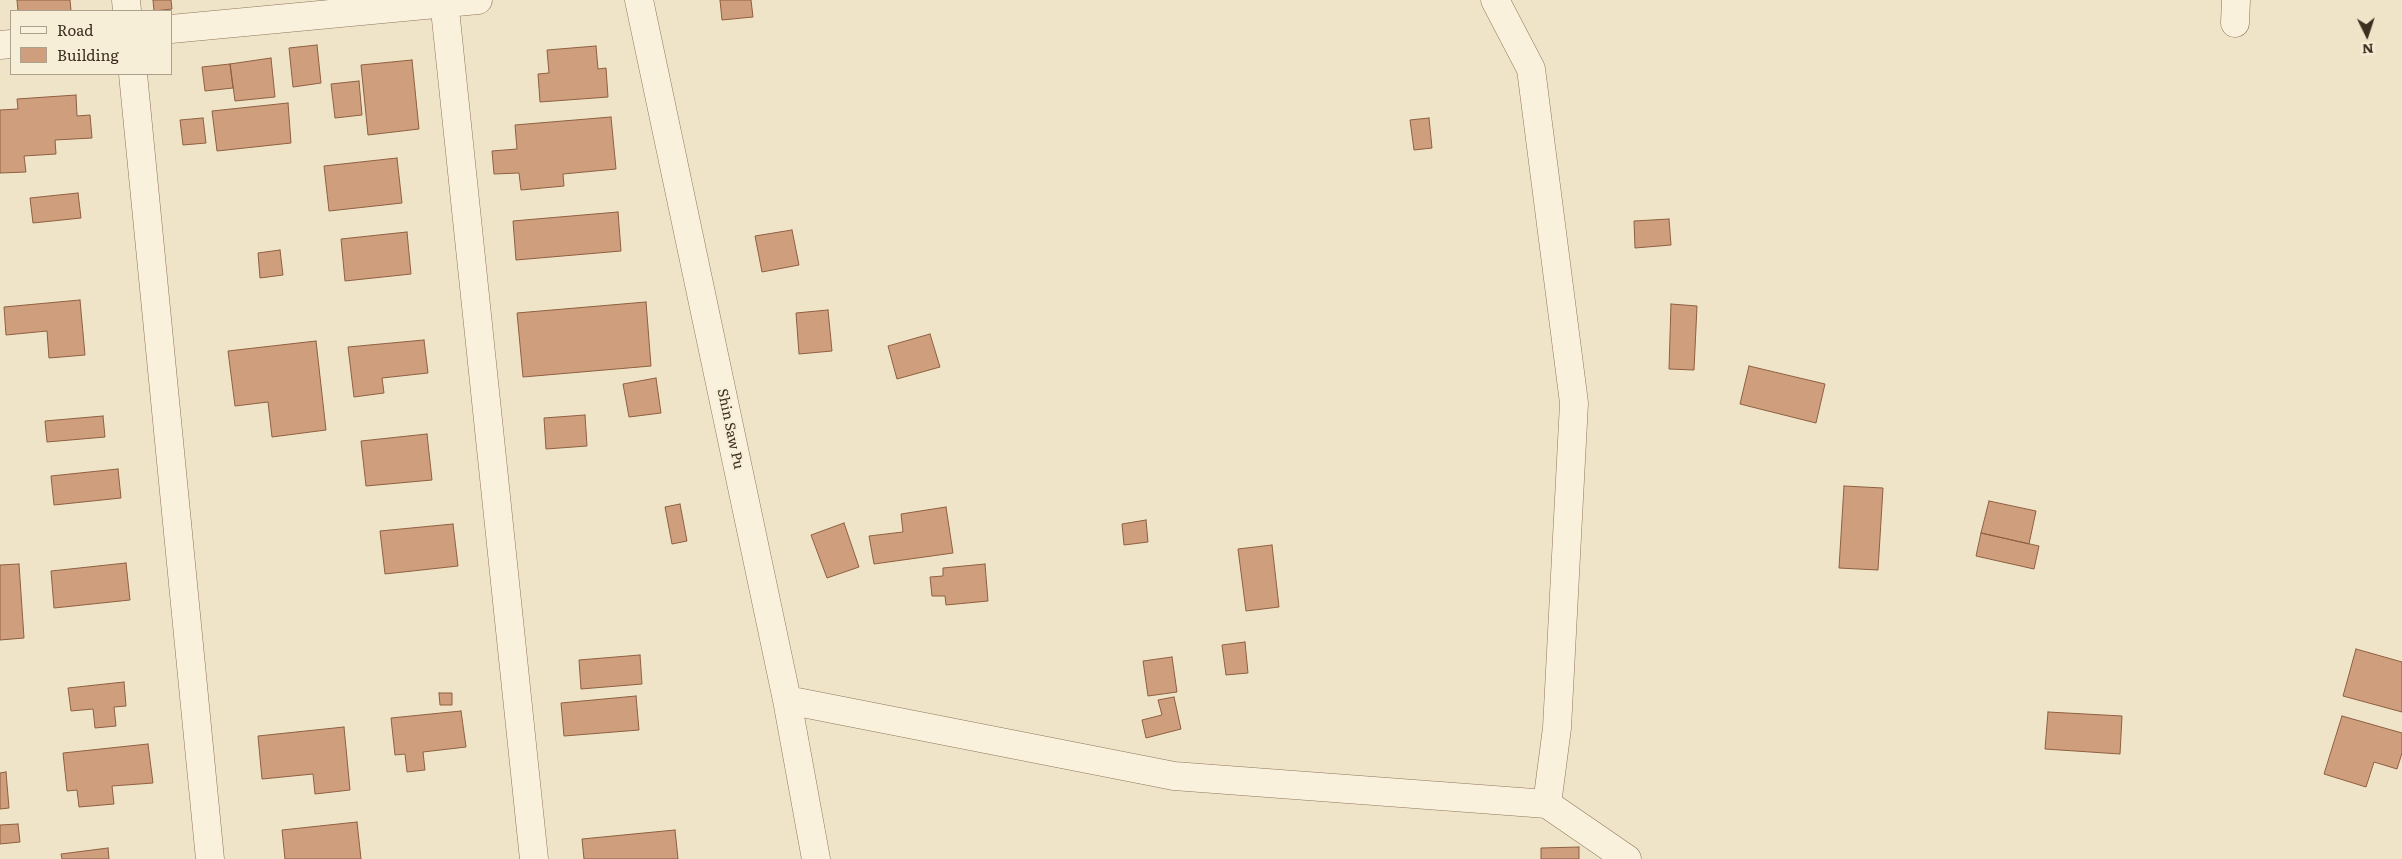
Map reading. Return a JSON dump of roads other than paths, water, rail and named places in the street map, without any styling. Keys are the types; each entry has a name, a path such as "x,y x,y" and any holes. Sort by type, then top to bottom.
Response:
{"street":[{"path":"172,29 478,0"},
{"name":"Shin Saw Pu","path":"638,0 787,700 816,859"},
{"path":"1495,0 1531,69 1574,403 1557,728 1547,804"},
{"path":"444,2 534,859"},
{"path":"133,75 210,859"},
{"path":"787,700 1174,776 1547,804 1627,859"}]}
